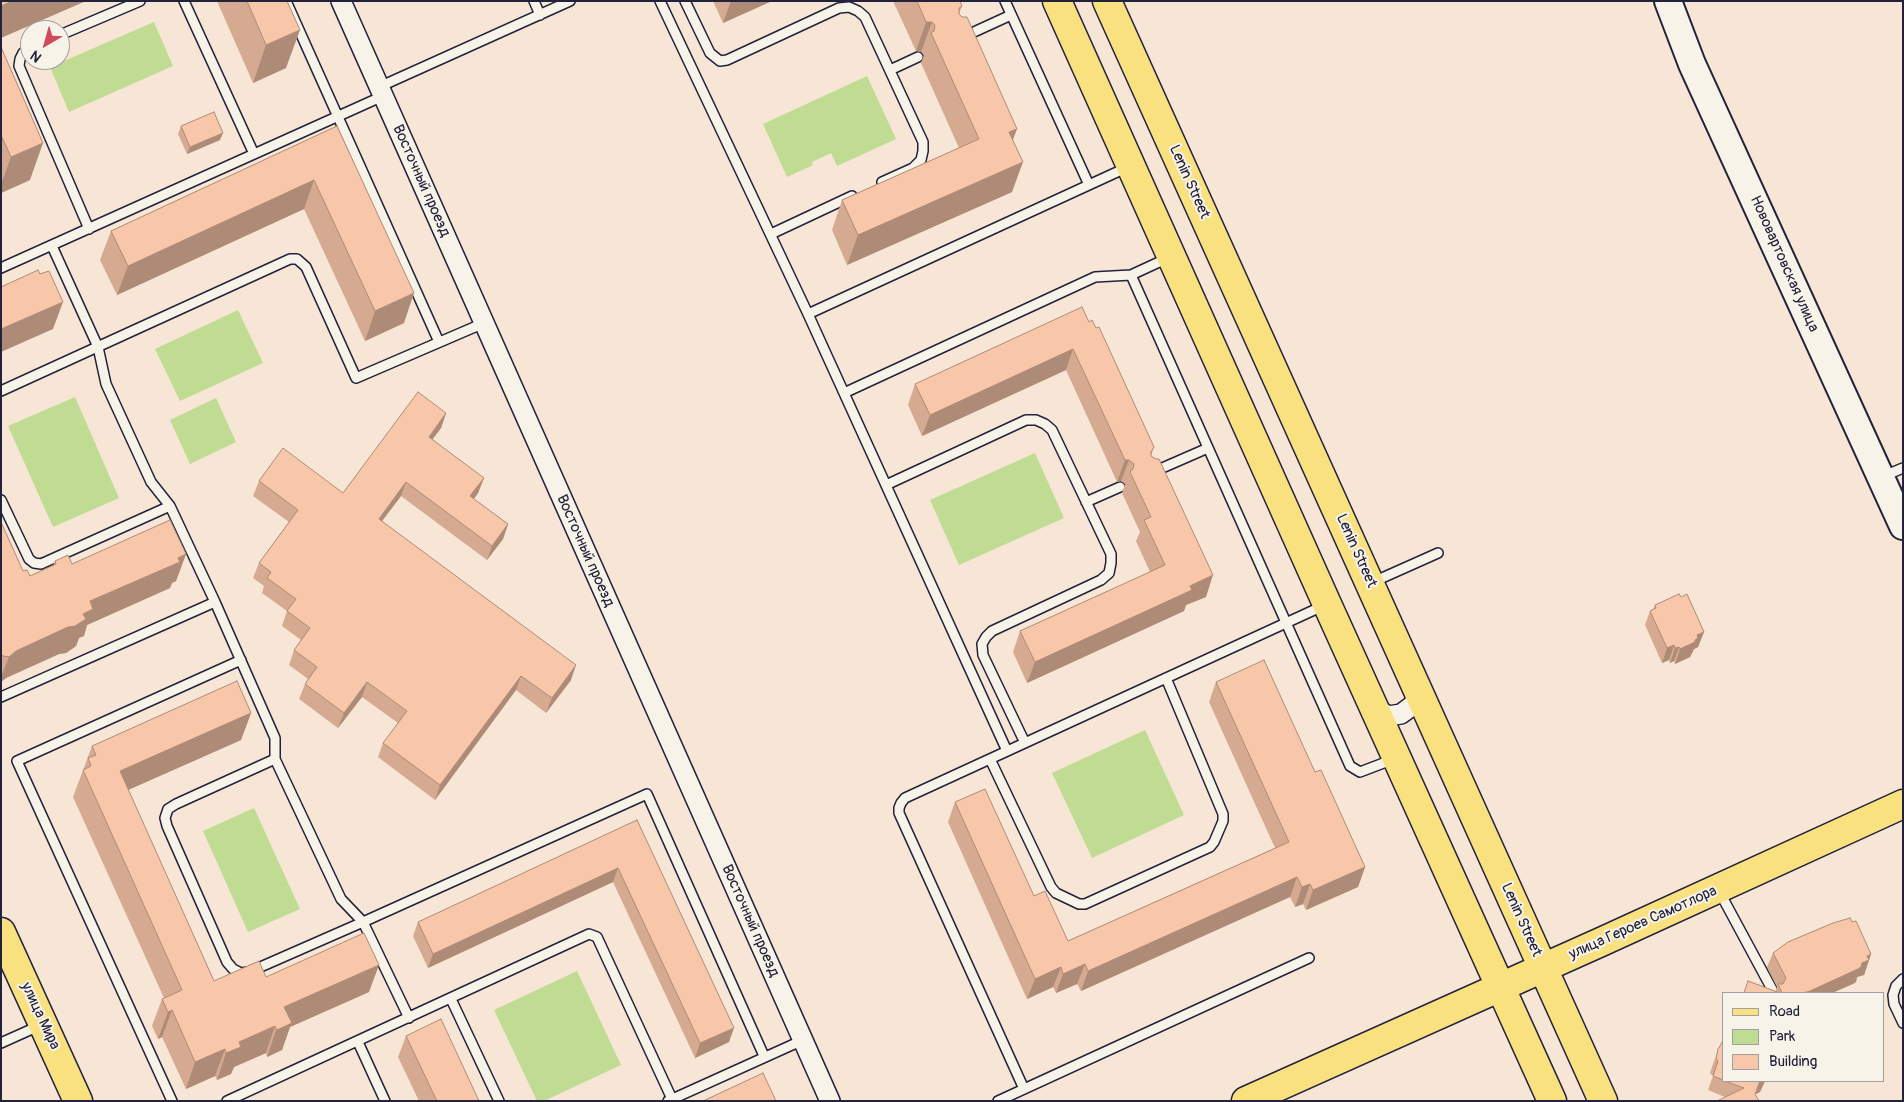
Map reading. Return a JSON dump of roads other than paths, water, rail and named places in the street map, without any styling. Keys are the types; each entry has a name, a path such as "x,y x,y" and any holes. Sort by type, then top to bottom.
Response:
{"main road":[{"path":"1057,1 1396,758 1552,1101"},
{"name":"Lenin Street","path":"1107,1 1603,1101"},
{"name":"Нововартовская улица","path":"1668,1 1692,64 1892,473 1903,526"},
{"name":"улица Героев Самотлора","path":"1246,1101 1903,804"},
{"name":"улица Мира","path":"1,932 78,1101"}],"street":[{"name":"Восточный проезд","path":"341,1 830,1101"},
{"path":"1374,708 1388,716 1401,714 1413,705 1418,689"}],"lane":[{"path":"70,31 140,1"},
{"path":"184,1 254,154"},
{"path":"286,1 439,342"},
{"path":"534,1 540,15"},
{"path":"2,266 52,246 338,116 381,91 570,1"},
{"path":"660,1 771,234 1007,751"},
{"path":"685,1 710,53 720,61 728,60 839,8 849,7 865,17 923,142 924,151 921,160 913,168 878,185"},
{"path":"1005,1 1089,185"},
{"path":"954,41 1011,15"},
{"path":"890,70 918,57"},
{"path":"21,70 89,229"},
{"path":"808,314 1131,166"},
{"path":"771,234 860,193"},
{"path":"52,246 98,347 106,384 151,482 170,506 216,602 274,738 275,759 341,899 363,922 409,1018"},
{"path":"844,393 1096,278 1131,276 1171,257"},
{"path":"1,391 290,259 297,260 306,267 356,378 484,324"},
{"path":"1131,276 1350,766 1360,772 1396,758"},
{"path":"886,485 1026,420 1036,420 1052,430 1110,554 1111,564 1109,573 1101,580 992,631 982,644 983,654 1024,743"},
{"path":"1149,474 1208,448"},
{"path":"1086,502 1120,487"},
{"path":"1,500 29,559 34,563 41,564 170,506"},
{"path":"1370,583 1438,552"},
{"path":"1,697 216,602"},
{"path":"1024,1089 898,808 905,798 1327,604"},
{"path":"172,1101 18,761 241,660"},
{"path":"990,759 1051,887 1056,893 1079,904 1086,904 1201,852 1210,847 1214,842 1223,814 1166,678"},
{"path":"275,759 176,804 168,809 165,818 228,962 233,969 241,973 248,972 647,794 764,1056"},
{"path":"1718,889 1773,992"},
{"path":"227,1101 589,934 597,937 670,1100 803,1040"},
{"path":"998,1101 1309,958"},
{"path":"1903,979 1896,986 1893,995 1894,1004 1903,1024"},
{"path":"451,999 499,1101"},
{"path":"1,1043 44,1024"},
{"path":"358,1042 385,1101"}]}
